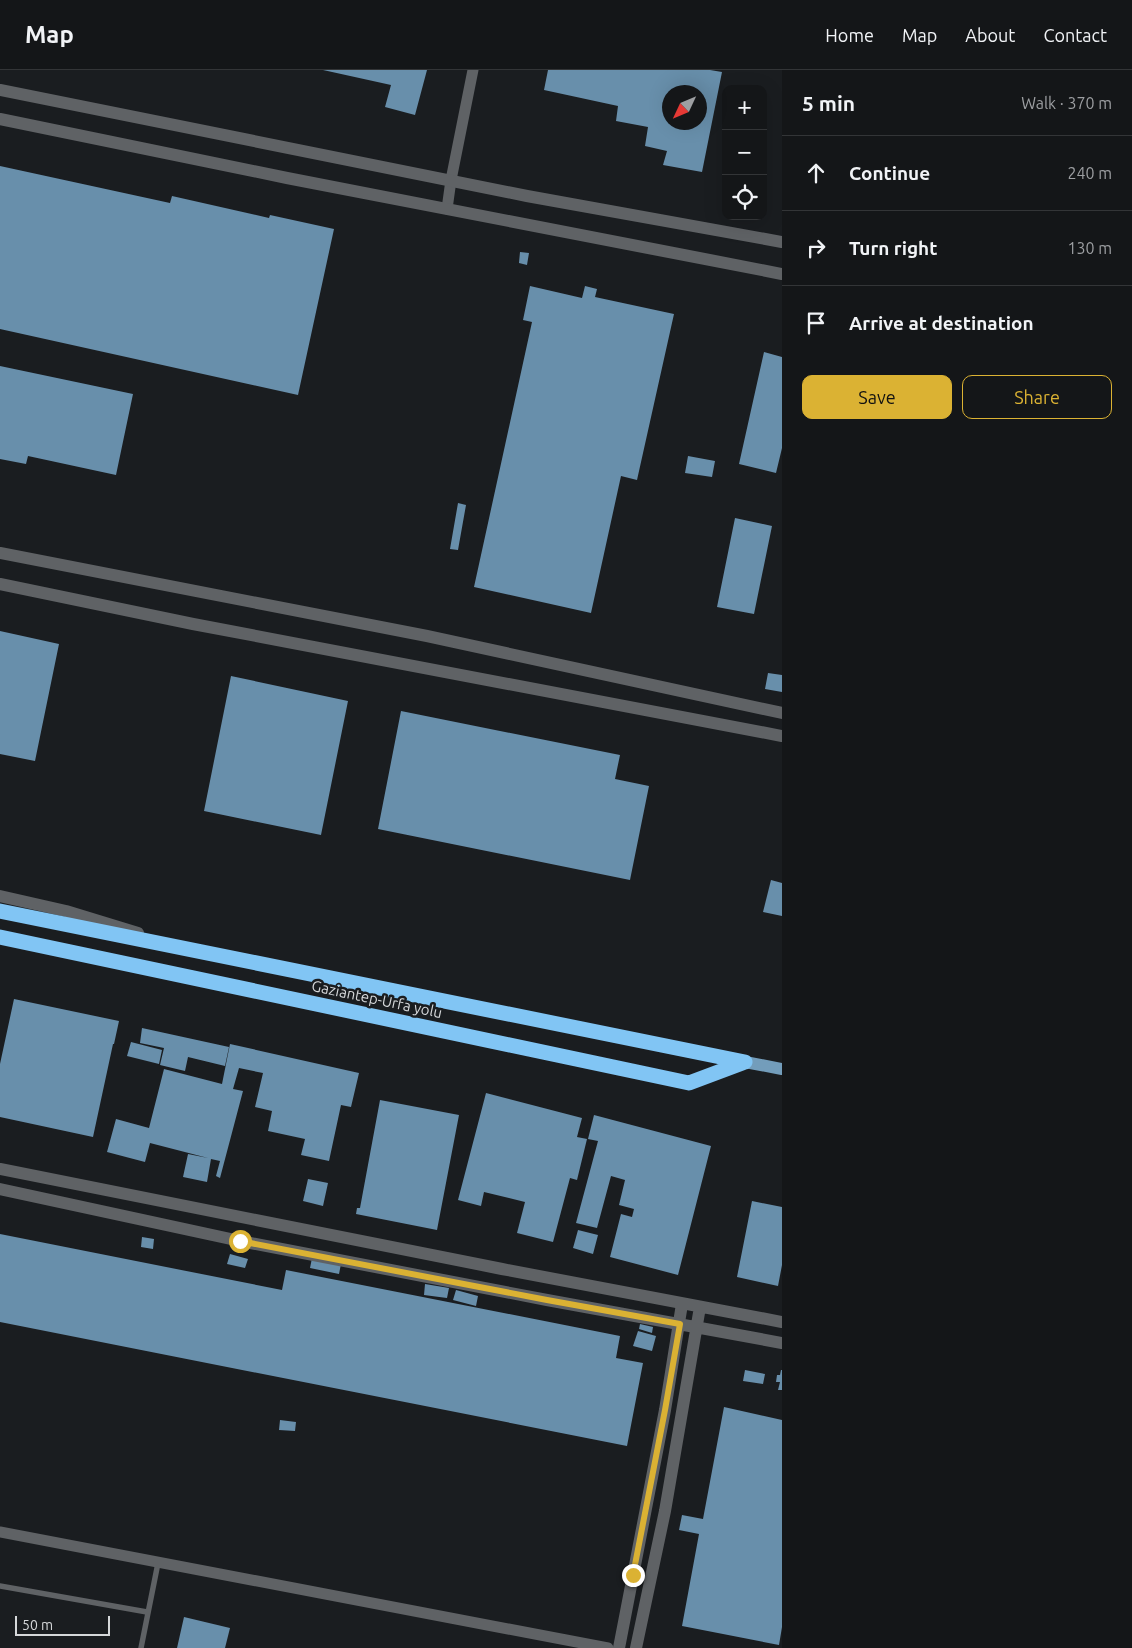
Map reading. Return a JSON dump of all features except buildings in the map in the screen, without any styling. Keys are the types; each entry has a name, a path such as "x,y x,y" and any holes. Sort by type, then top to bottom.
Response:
{"highway":[{"name":"Gaziantep-Urfa yolu","path":"0,911 745,1062"},
{"name":"Gaziantep-Urfa yolu","path":"0,939 29,943 689,1084 745,1062"}],"main road":[{"name":"Gaziantep-Urfa yolu","path":"745,1062 782,1069"}],"street":[{"path":"448,209 451,180 473,70"},
{"path":"0,90 451,180 782,242"},
{"path":"0,120 782,274"},
{"path":"0,553 428,636 782,713"},
{"path":"0,584 193,624 782,736"},
{"path":"0,896 66,911 193,950"},
{"path":"0,1169 682,1304 782,1322"},
{"path":"0,1189 240,1241 782,1343"},
{"path":"619,1648 665,1410 682,1304"},
{"path":"636,1648 665,1510 700,1306"},
{"path":"0,1532 567,1644 608,1648"}],"lane":[{"path":"141,1648 158,1563"},
{"path":"0,1586 147,1612"}],"route":[{"path":"240,1241 680,1324 633,1575"}]}
